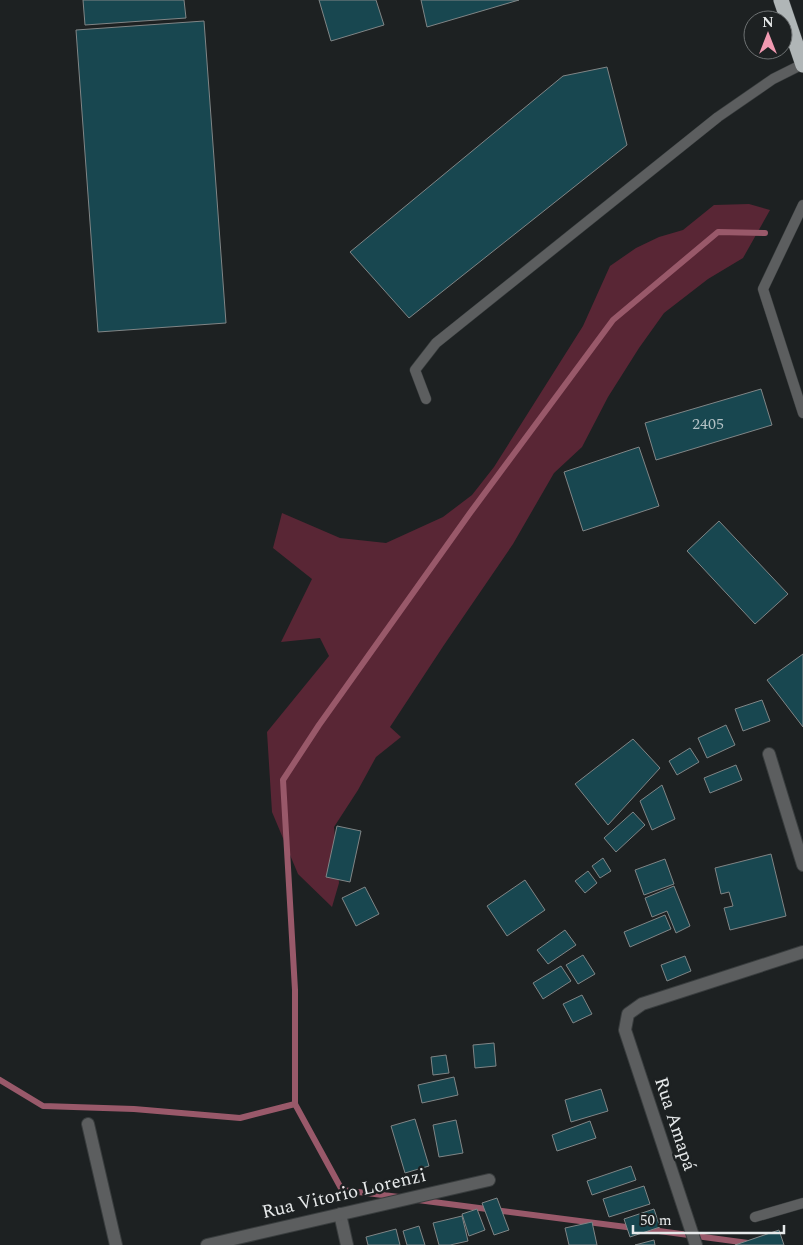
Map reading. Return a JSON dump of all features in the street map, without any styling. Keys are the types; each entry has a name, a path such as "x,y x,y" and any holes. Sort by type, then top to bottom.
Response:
{"highway":[{"path":"781,0 803,65"}],"street":[{"path":"769,754 803,864"},
{"name":"Rua Amapá","path":"696,1245 625,1030 628,1014 642,1004 803,952"},
{"path":"88,1124 116,1245"},
{"name":"Rua Vitorio Lorenzi","path":"207,1245 489,1180"},
{"path":"340,1214 347,1245"}],"lane":[{"path":"426,399 415,370 436,343 718,117 773,78 803,65"},
{"path":"803,205 763,289 803,413"},
{"path":"755,1217 803,1203"}],"shaded area":[{"path":"749,204 770,210 743,258 708,279 664,313 608,397 582,447 554,473 513,544 390,727 401,737 376,757 358,790 334,827 339,883 332,907 298,874 272,812 267,732 329,656 320,638 281,642 312,579 273,548 282,513 340,538 386,543 443,517 472,495 494,467 583,326 610,266 636,248 659,237 683,230 714,205"}],"building":[{"path":"83,0 184,0 186,18 85,25"},
{"path":"319,0 376,0 384,25 331,41"},
{"path":"421,0 519,0 427,27"},
{"path":"204,21 226,323 98,332 76,30"},
{"path":"607,67 627,145 409,318 350,252 563,76"},
{"path":"761,389 772,425 656,460 645,423"},
{"path":"639,447 659,506 583,531 564,472"},
{"path":"719,521 788,594 755,624 687,551"},
{"path":"803,654 803,727 767,680"},
{"path":"762,700 770,721 743,731 735,709"},
{"path":"726,725 735,745 707,758 698,738"},
{"path":"633,739 660,768 608,825 575,784"},
{"path":"690,748 699,762 677,775 669,761"},
{"path":"736,765 742,780 710,793 704,778"},
{"path":"662,785 675,819 652,830 640,801"},
{"path":"633,812 645,825 616,852 604,838"},
{"path":"337,826 361,831 350,882 326,877"},
{"path":"771,854 786,916 730,930 724,908 733,906 729,892 721,894 715,868"},
{"path":"603,858 611,871 600,878 592,866"},
{"path":"665,859 674,884 644,895 635,870"},
{"path":"588,871 597,883 585,893 575,881"},
{"path":"525,880 545,910 507,936 487,906"},
{"path":"674,886 690,926 676,933 667,911 652,917 645,898"},
{"path":"365,887 379,914 356,926 342,898"},
{"path":"665,915 671,929 630,947 624,932"},
{"path":"565,930 576,945 548,964 537,950"},
{"path":"583,955 595,974 578,984 566,965"},
{"path":"685,956 691,971 667,981 661,965"},
{"path":"561,966 571,981 543,999 533,983"},
{"path":"582,995 592,1014 573,1023 563,1004"},
{"path":"494,1043 496,1066 475,1068 473,1045"},
{"path":"446,1055 449,1073 433,1075 431,1057"},
{"path":"454,1077 458,1095 422,1103 418,1085"},
{"path":"601,1089 608,1111 571,1122 565,1100"},
{"path":"415,1119 429,1166 405,1173 391,1126"},
{"path":"456,1120 463,1153 439,1157 433,1125"},
{"path":"590,1121 596,1138 557,1151 552,1135"},
{"path":"631,1166 636,1180 592,1195 587,1181"},
{"path":"644,1186 650,1204 609,1217 603,1199"},
{"path":"497,1198 509,1230 494,1235 482,1203"},
{"path":"477,1209 485,1230 469,1236 462,1214"},
{"path":"654,1209 660,1227 630,1237 624,1219"},
{"path":"462,1216 468,1241 450,1245 439,1245 433,1223"},
{"path":"592,1222 597,1245 569,1245 565,1228"},
{"path":"419,1226 425,1245 407,1245 403,1231"},
{"path":"396,1229 400,1245 368,1245 366,1237"},
{"path":"779,1230 784,1245 735,1245"},
{"path":"654,1240 655,1245 635,1245"}],"waterway":[{"path":"399,1197 342,1190 295,1104 295,990 283,780 319,725 470,513 613,320 718,232 765,233"},
{"path":"0,1080 43,1106 134,1109 240,1118 295,1104"},
{"path":"418,1200 634,1228"},
{"path":"644,1229 763,1245"}]}
